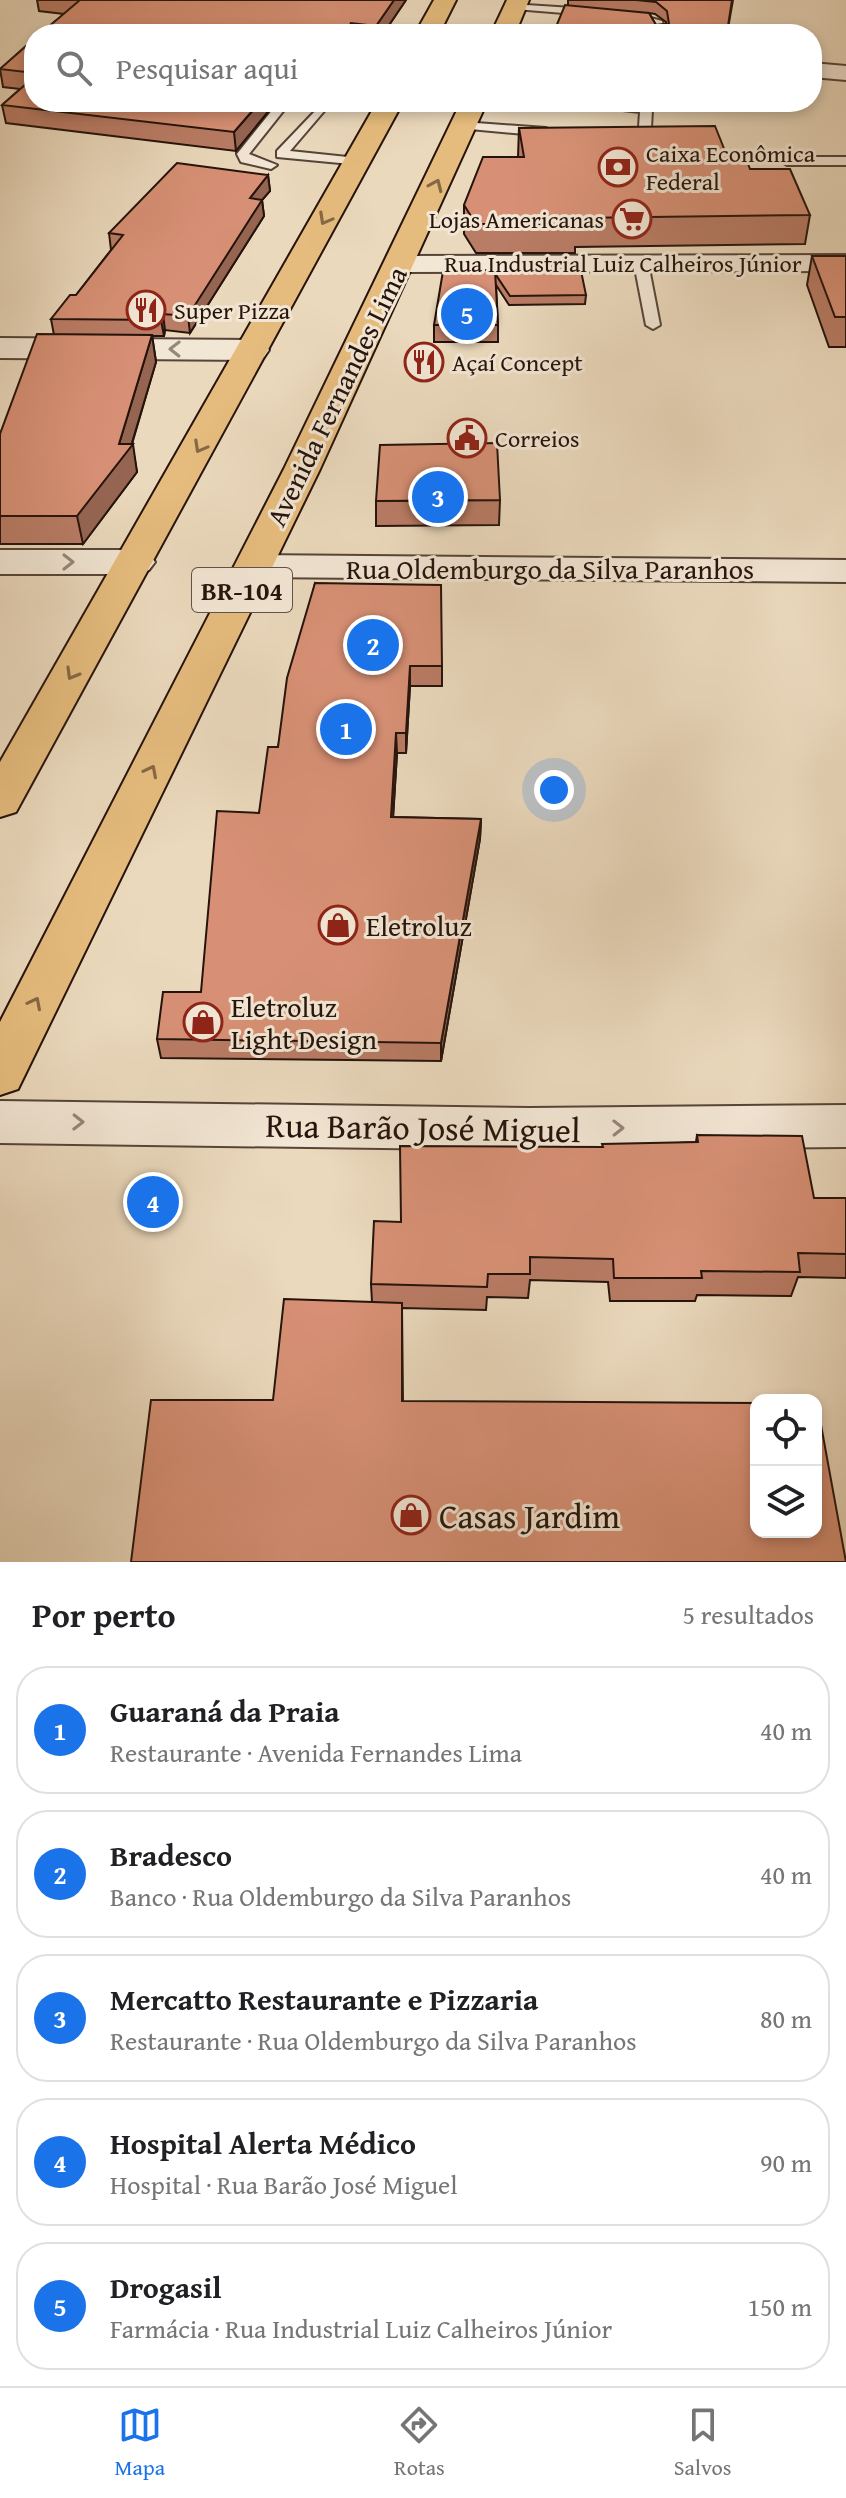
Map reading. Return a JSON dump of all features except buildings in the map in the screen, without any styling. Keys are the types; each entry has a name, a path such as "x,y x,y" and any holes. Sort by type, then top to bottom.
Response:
{"highway":[{"path":"432,24 445,0"},
{"path":"508,24 517,3"},
{"path":"0,801 385,112"},
{"name":"Avenida Fernandes Lima","path":"0,1073 254,566 401,264 468,114"}],"street":[{"path":"822,71 846,73"},
{"name":"Rua Industrial Luiz Calheiros Júnior","path":"401,264 846,263"},
{"path":"0,348 253,350"},
{"path":"0,562 136,562"},
{"name":"Rua Oldemburgo da Silva Paranhos","path":"254,566 846,571"},
{"name":"Rua Barão José Miguel","path":"0,1122 530,1129 846,1126"}],"lane":[{"path":"517,3 594,12"},
{"path":"609,14 653,19 658,24"},
{"path":"276,112 243,154 245,159 271,165 354,168"},
{"path":"271,165 317,112"},
{"path":"609,136 638,134 645,128 646,112"},
{"path":"468,114 565,133"},
{"path":"281,154 354,168"},
{"path":"787,161 846,161"},
{"path":"641,263 653,325"}],"place":[{"name":"Caixa Econômica Federal","path":"618,167"},
{"name":"Lojas Americanas","path":"632,219"},
{"name":"Super Pizza","path":"146,310"},
{"name":"Drogasil","path":"467,314"},
{"name":"Açaí Concept","path":"424,362"},
{"name":"Correios","path":"467,438"},
{"name":"Mercatto Restaurante e Pizzaria","path":"438,497"},
{"name":"Bradesco","path":"373,645"},
{"name":"Guaraná da Praia","path":"346,729"},
{"name":"Eletroluz","path":"338,925"},
{"name":"Eletroluz Light Design","path":"203,1022"},
{"name":"Hospital Alerta Médico","path":"153,1202"},
{"name":"Casas Jardim","path":"411,1515"}]}
